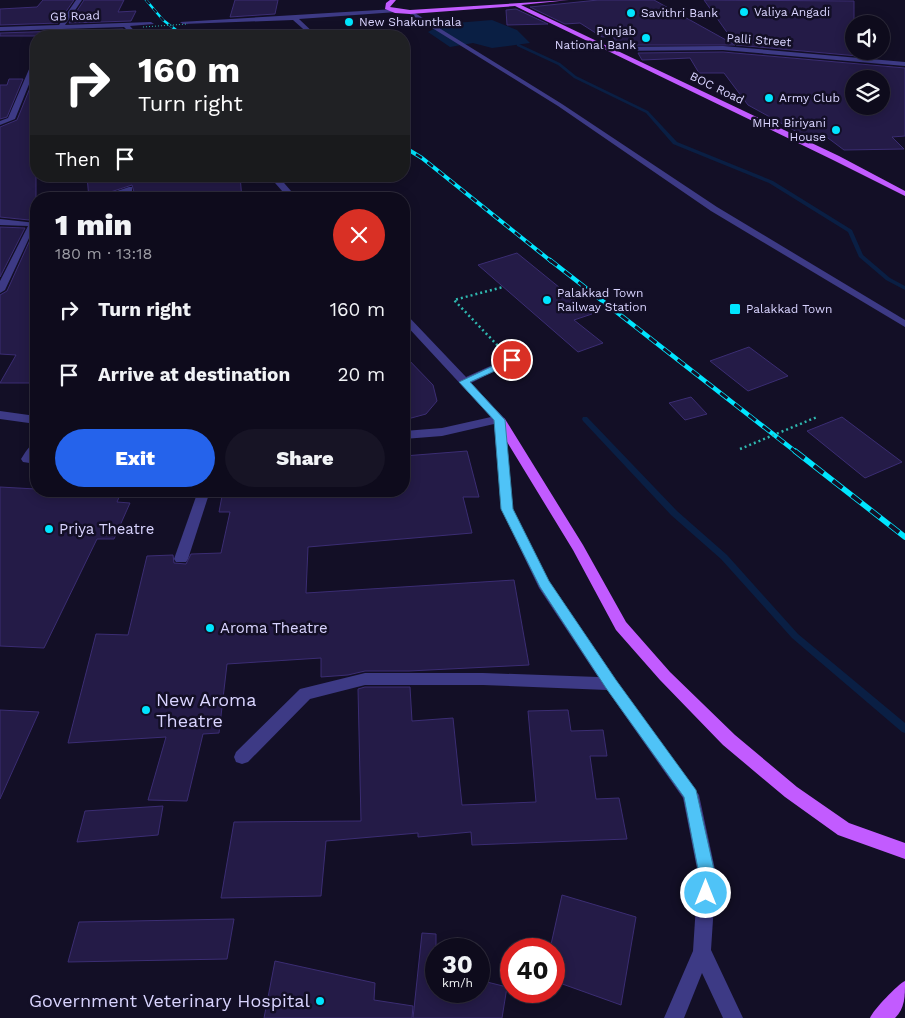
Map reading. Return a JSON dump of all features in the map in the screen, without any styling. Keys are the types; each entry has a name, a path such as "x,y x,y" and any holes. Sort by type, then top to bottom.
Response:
{"main road":[{"path":"393,0 387,8 395,11 410,12 566,0"},
{"name":"BOC Road","path":"517,5 836,158 905,194"},
{"path":"500,420 578,548 621,626 665,676 729,740 791,792 844,829 905,851"},
{"path":"880,1018 893,1007 905,991"}],"street":[{"path":"61,27 79,0"},
{"path":"185,23 395,11"},
{"path":"410,12 560,105 714,209 905,324"},
{"path":"294,18 307,30"},
{"name":"GB Road","path":"0,29 151,24"},
{"path":"126,25 131,30"},
{"name":"Palli Street","path":"611,49 723,48 905,64"},
{"path":"0,123 11,119 30,74"},
{"path":"278,182 288,192"},
{"path":"120,192 129,189"},
{"path":"0,222 30,222"},
{"path":"0,290 30,232"},
{"path":"410,324 500,420 507,509 544,584 611,684 691,795 707,874 702,951 674,1018"},
{"path":"464,382 512,360"},
{"path":"0,415 30,419"},
{"path":"410,435 442,432 500,420"},
{"path":"181,559 202,497"},
{"path":"242,757 305,694 365,679 483,679 611,684"},
{"path":"702,951 733,1018"}],"path":[{"path":"143,27 185,23"},
{"path":"503,287 454,300 512,360"},
{"path":"740,449 817,417"}],"water":[{"path":"492,20 517,30 530,43 492,48 473,43 450,47 428,32 443,24"}],"building":[{"path":"43,0 74,0 58,23 0,25 0,9 37,7"},
{"path":"84,0 124,0 118,12 136,11 131,21 69,23"},
{"path":"235,0 278,0 275,14 230,17"},
{"path":"598,0 654,0 735,45 634,45 632,43 616,43 613,36 602,37 580,23 565,24 530,7"},
{"path":"704,0 854,1 854,15 845,15 845,55 736,45"},
{"path":"516,9 548,24 507,25 506,10"},
{"path":"123,29 124,30 92,30"},
{"path":"30,32 30,36 0,36 0,33"},
{"path":"723,52 905,68 905,136 892,137 904,149 844,150 824,135 810,139 748,105 724,73 699,73 690,58 642,60 638,53"},
{"path":"9,79 23,79 7,117 0,119 0,85 7,85"},
{"path":"30,88 30,182 36,182 36,192 30,192 29,220 0,217 0,127 17,120"},
{"path":"88,182 241,182 241,192 134,192 132,185 110,192 88,192"},
{"path":"0,227 25,228 0,277"},
{"path":"30,240 30,383 0,383 16,355 0,354 0,295 7,291"},
{"name":"Palakkad Town Railway Station","path":"517,253 592,314 574,320 603,343 578,352 478,265"},
{"path":"749,347 788,376 748,391 710,361"},
{"path":"410,361 433,385 437,401 426,414 410,418"},
{"path":"691,397 707,414 685,420 669,403"},
{"path":"842,417 902,462 865,478 807,431"},
{"path":"467,451 479,497 463,497 472,533 308,547 306,593 514,580 529,665 409,671 365,671 348,675 321,677 321,658 227,664 219,733 203,734 187,801 148,800 166,737 68,743 96,634 128,635 147,556 173,555 174,563 186,564 191,554 221,553 230,512 219,512 222,497 410,497 410,456"},
{"path":"0,487 30,489 30,497 119,497 117,502 130,503 114,539 97,539 44,648 0,646"},
{"path":"365,687 410,687 412,721 453,718 462,805 536,802 528,711 568,710 571,731 603,730 607,756 590,756 596,799 619,798 627,839 472,845 471,832 418,837 418,833 326,841 321,896 221,898 234,822 361,821 358,689"},
{"path":"0,710 39,712 0,799"},
{"path":"163,806 158,835 77,842 85,811"},
{"path":"562,895 636,917 621,1005 565,985 565,938 552,938"},
{"path":"234,919 227,959 68,962 79,922"},
{"path":"422,933 436,934 436,938 425,938 425,1003 490,1003 490,983 500,985 500,1003 504,1003 502,1018 413,1018"},
{"name":"Government Veterinary Hospital","path":"275,961 375,983 374,1000 413,1006 412,1018 264,1018"}],"waterway":[{"path":"518,45 559,64 575,77 647,112 675,143 771,182 850,231 861,256 888,279 905,288"},
{"path":"585,419 674,513 724,557 795,636 905,729"}],"railway":[{"path":"146,0 163,20 176,30"},
{"path":"410,151 422,158 552,262"},
{"path":"550,260 796,452"},
{"path":"795,451 905,537"}],"place":[{"name":"Valiya Angadi","path":"744,12"},
{"name":"Savithri Bank","path":"631,13"},
{"name":"New Shakunthala","path":"349,22"},
{"name":"Punjab National Bank","path":"646,38"},
{"name":"Army Club","path":"769,98"},
{"name":"MHR Biriyani House","path":"836,130"},
{"name":"Palakkad Town Railway Station","path":"547,300"},
{"name":"Palakkad Town","path":"735,309"},
{"name":"Priya Theatre","path":"49,529"},
{"name":"Aroma Theatre","path":"210,628"},
{"name":"New Aroma Theatre","path":"146,710"},
{"name":"Government Veterinary Hospital","path":"320,1001"}],"route":[{"path":"512,360 464,382 500,420 507,509 544,584 611,684 691,795 707,874 706,893"}]}
